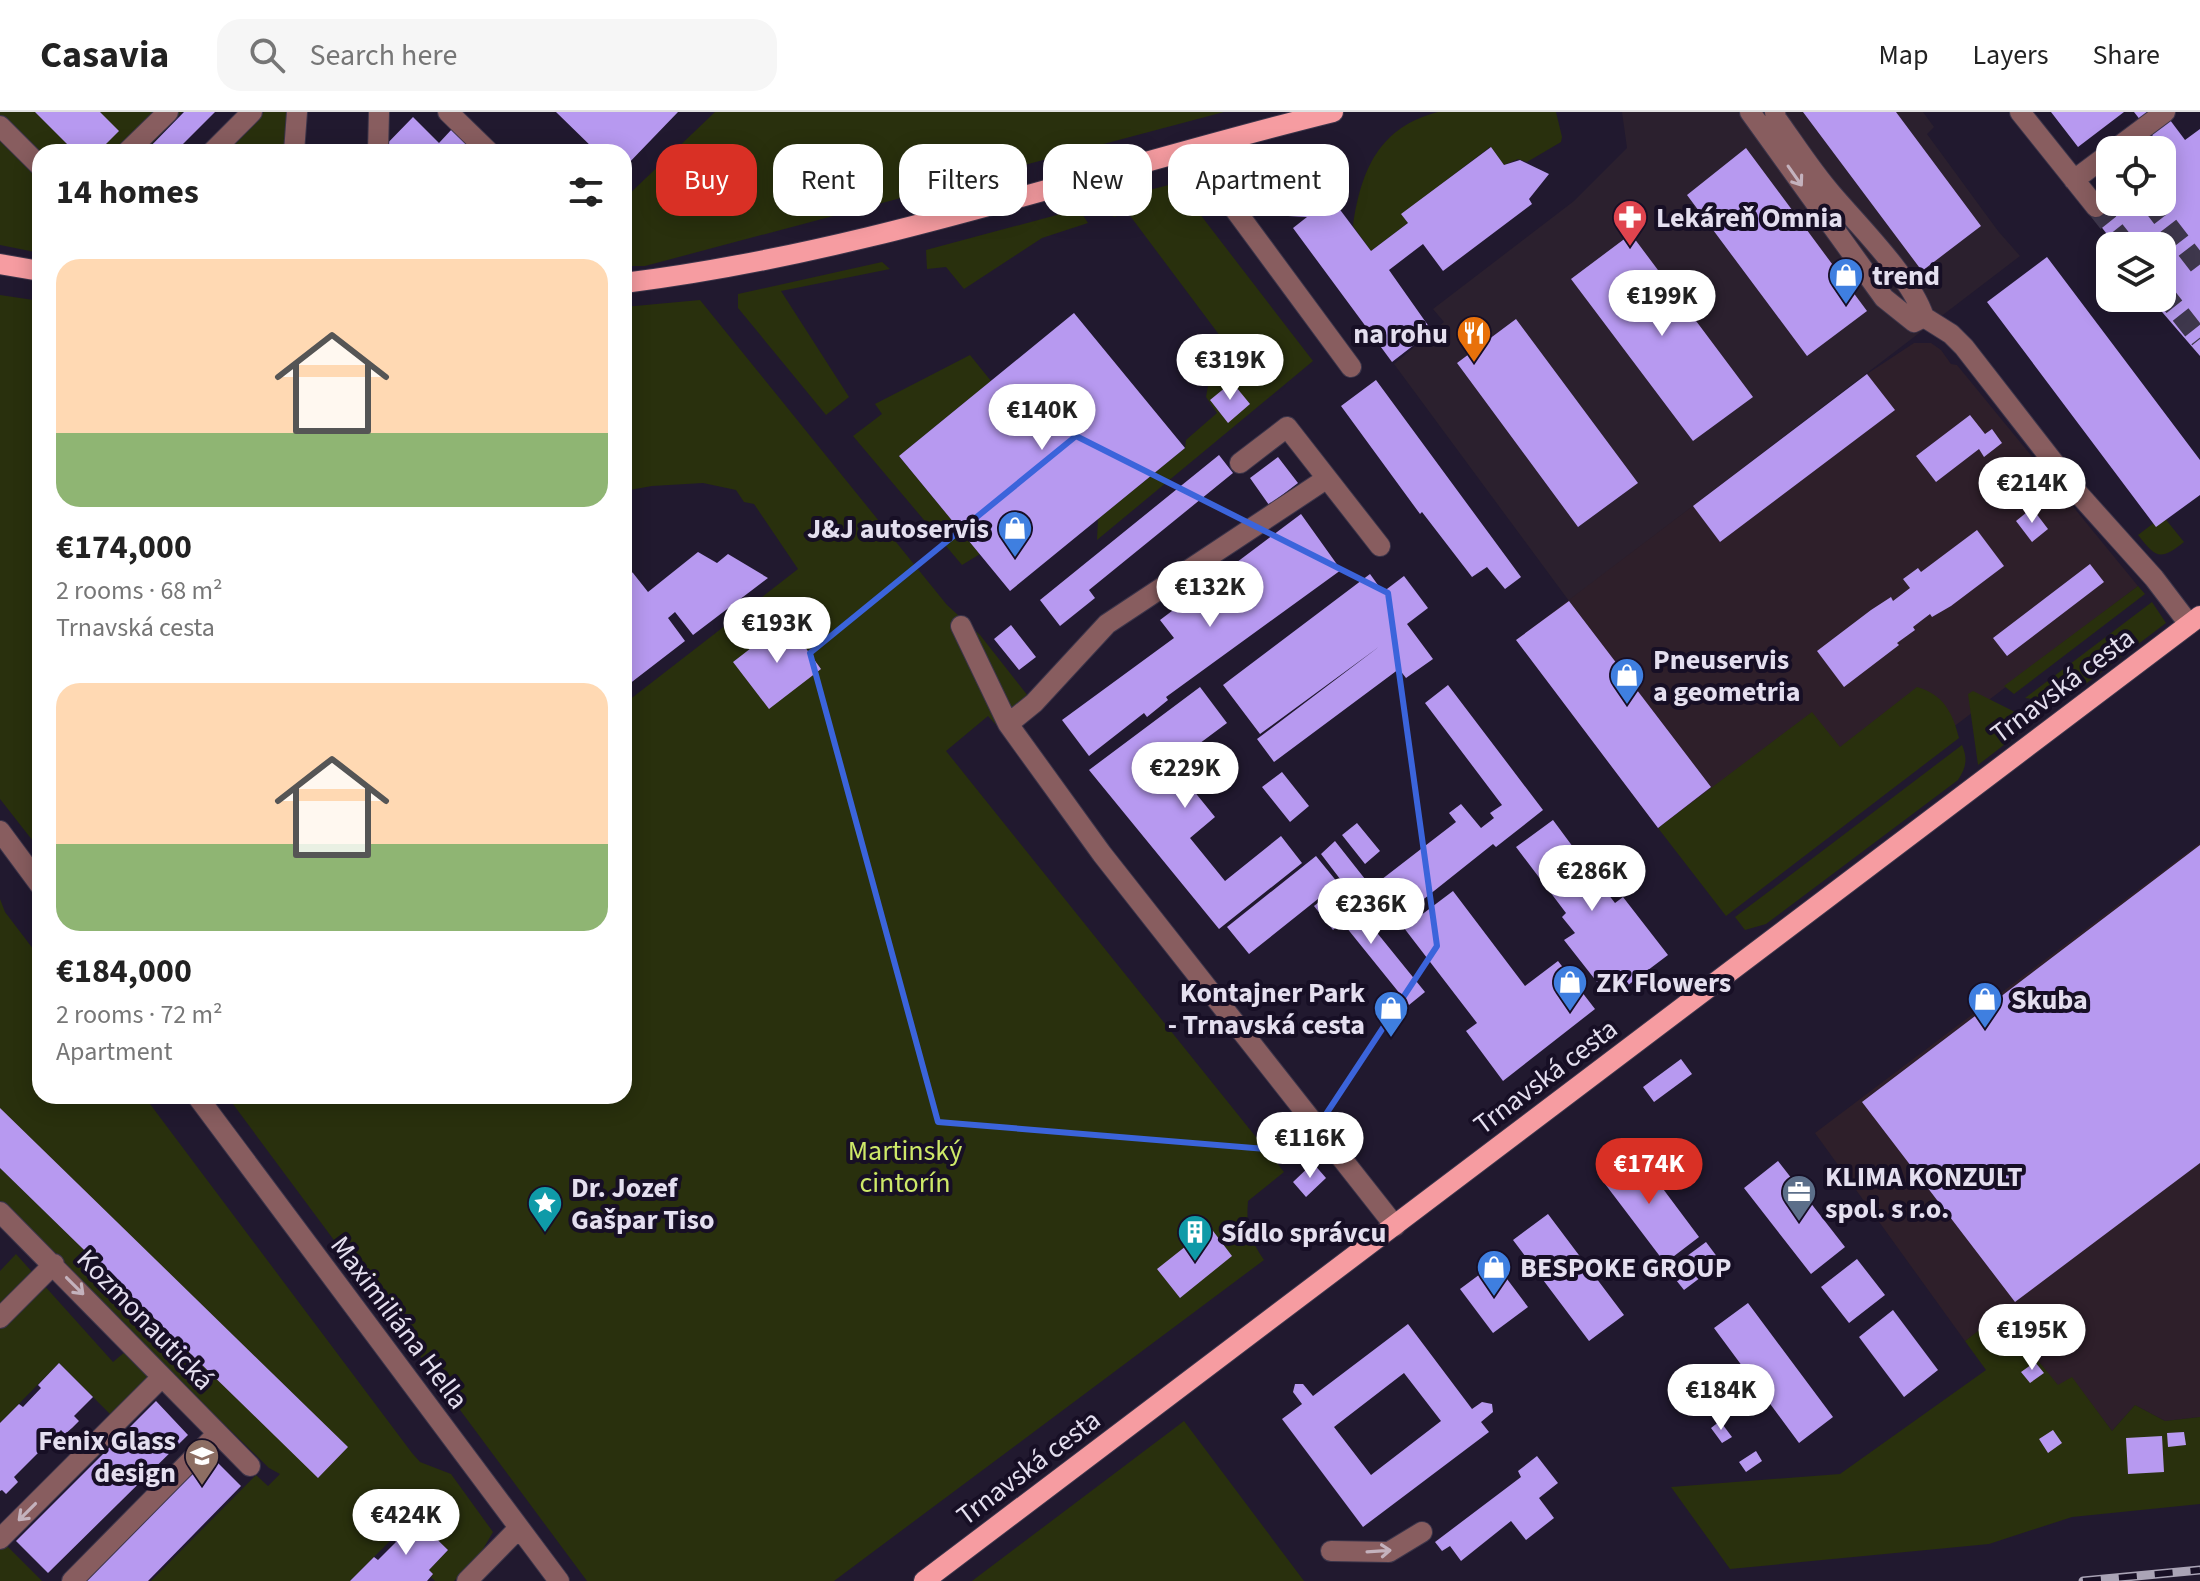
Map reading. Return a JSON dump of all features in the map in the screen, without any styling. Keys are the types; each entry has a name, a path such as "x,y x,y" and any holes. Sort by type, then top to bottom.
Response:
{"main road":[{"path":"1213,144 1333,112"},
{"path":"632,282 704,273 935,221 1168,156"},
{"path":"0,264 32,270"},
{"name":"Trnavská cesta","path":"924,1581 2195,620"}],"street":[{"path":"135,144 168,112"},
{"path":"220,144 252,112"},
{"path":"295,144 297,112"},
{"path":"378,144 379,112"},
{"path":"448,112 481,144"},
{"path":"1750,112 1884,298 1951,334 1964,347 2076,491 2195,620"},
{"path":"1775,112 1776,118 1829,191 1886,257 1920,305 1919,319"},
{"path":"2020,112 2096,207"},
{"path":"2133,136 2165,112"},
{"path":"0,126 32,158"},
{"path":"2074,180 2096,164"},
{"path":"1240,216 1351,367"},
{"path":"1240,463 1287,427 1380,546"},
{"path":"1008,724 1034,703 1107,624 1326,479"},
{"path":"961,626 1008,724 1112,866 1395,1226"},
{"path":"0,831 32,874"},
{"name":"Maximiliána Hella","path":"203,1104 559,1581"},
{"name":"Kozmonautická","path":"0,1212 250,1466"},
{"path":"0,1318 54,1264"},
{"path":"0,1539 161,1378"},
{"path":"72,1581 217,1434"},
{"path":"467,1581 519,1528"},
{"path":"1331,1551 1389,1552 1422,1532"}],"highlighted area":[{"path":"1076,436 1388,593 1437,946 1301,1152 938,1122 810,653"}],"shaded area":[{"path":"1622,112 1923,112 1934,127 1927,134 2020,256 1569,601 1394,364 1444,322 1433,309 1574,201 1627,148"},
{"path":"1914,343 1931,343 1941,350 1951,364 1957,365 2138,586 1956,725 1658,828 1516,640 1867,374"},
{"path":"2200,843 2200,1417 2165,1421 2135,1405 2112,1431 2072,1378 2058,1386 2001,1314 1965,1341 1815,1133"}],"green space":[{"path":"0,112 182,112 152,144 32,144 32,251 0,245"},
{"path":"264,112 287,112 284,144 232,144"},
{"path":"715,112 1224,112 1104,144 1043,144 1043,160 1027,164 1027,144 899,144 899,198 883,203 883,144 773,144 773,216 833,216 645,266 632,266 632,191 656,168 656,216 757,216 757,144 682,144"},
{"path":"1438,112 1556,112 1561,142 1527,162 1518,159 1504,165 1490,147 1402,214 1408,223 1371,251 1353,226 1368,169 1387,140 1401,128"},
{"path":"1168,185 1168,216 1201,216 1313,361 1097,540 1098,519 1185,448 1186,440 1217,413 1206,397 1211,369 1238,360 1130,216 1152,216 1152,189"},
{"path":"1053,216 1084,216 1088,223 1042,238 964,289 946,267 927,269 926,250"},
{"path":"882,262 890,269 781,291 849,397 826,415 738,308 738,294"},
{"path":"0,295 32,300 32,840 0,799"},
{"name":"Martinský cintorín","path":"700,300 947,605 980,635 1032,701 998,727 988,716 946,751 1284,1172 1248,1201 1250,1232 1264,1260 834,1581 587,1581 233,1104 632,1104 632,698 798,569 754,504 744,502 736,490 703,483 632,490 632,306"},
{"path":"970,355 991,381 899,456 980,554 962,565 853,436 882,414 875,404"},
{"path":"2163,516 2184,542 2169,552 2159,554 2138,535"},
{"path":"2138,586 2145,594 2014,694 2004,686"},
{"path":"2152,602 2166,623 2071,695 2048,701 2025,698"},
{"path":"1917,687 1934,694 1946,706 1959,738 1726,916 1658,828 1812,712 1840,747"},
{"path":"1973,691 2013,711 2039,718 1978,765 1968,694"},
{"path":"1962,745 1965,763 1958,780 1766,924 1745,930 1735,917"},
{"path":"0,899 5,912 32,947 32,1104 150,1104 412,1453 420,1462 451,1474 493,1532 479,1556 454,1581 435,1581 429,1570 448,1550 414,1517 350,1581 151,1581 256,1475 268,1486 280,1474 269,1468 0,1205"},
{"path":"16,1254 113,1362 126,1351 153,1379 113,1417 59,1363 0,1423 0,1271"},
{"path":"2000,1314 2058,1385 2072,1377 2112,1431 2135,1405 2165,1421 2200,1417 2200,1504 2072,1517 1989,1544 1730,1569 1671,1487 1840,1474 1986,1370 1965,1341"},
{"path":"1184,1421 1304,1581 972,1581"},
{"path":"3,1542 42,1581 0,1581 0,1545"}],"building":[{"path":"35,112 100,112 119,131 106,144 67,144"},
{"path":"184,112 215,112 183,144 153,144"},
{"path":"556,112 678,112 632,160 632,144 589,144"},
{"path":"1803,112 1896,112 1981,226 1922,271"},
{"path":"2051,112 2124,112 2078,147"},
{"path":"2134,112 2164,112 2185,140 2200,129 2200,356 2162,312 2176,312 2176,232 2105,232 2090,212 2096,208 2096,216 2176,216 2176,136 2153,136"},
{"path":"413,117 439,143 452,129 470,144 387,144"},
{"path":"1491,147 1504,165 1520,160 1549,174 1529,199 1532,204 1443,271 1423,244 1389,270 1432,331 1392,362 1293,228 1307,217 1288,216 1345,216 1371,251 1408,223 1401,214"},
{"path":"1746,148 1867,311 1807,356 1687,195"},
{"path":"1631,234 1753,397 1693,441 1571,279"},
{"path":"2047,257 2200,460 2200,495 2156,527 1987,302"},
{"path":"1074,313 1185,448 1010,591 899,456"},
{"path":"1516,319 1638,483 1578,527 1457,363"},
{"path":"1867,374 1895,410 1720,542 1693,506"},
{"path":"1376,380 1521,577 1505,589 1487,567 1472,577 1422,512 1420,514 1341,406"},
{"path":"1232,382 1250,404 1228,423 1210,400"},
{"path":"1970,415 1985,434 1992,429 2002,443 1984,457 1979,449 1936,482 1916,456"},
{"path":"1219,455 1233,473 1089,590 1095,598 1060,626 1040,600"},
{"path":"1278,457 1298,483 1269,505 1250,478"},
{"path":"2032,508 2048,529 2032,542 2016,521"},
{"path":"1301,514 1341,570 1166,697 1168,700 1147,717 1144,713 1089,756 1062,720 1174,638 1160,620"},
{"path":"1977,530 2004,566 1951,606 1932,617 1930,614 1897,643 1899,645 1844,687 1817,651 1871,610 1891,597 1893,601 1910,588 1903,579 1918,568 1921,572"},
{"path":"698,552 717,563 728,554 768,578 693,635 675,612 668,618 685,641 632,682 632,572 648,592"},
{"path":"2090,564 2104,582 2007,656 1993,638"},
{"path":"1370,574 1383,592 1404,576 1428,608 1407,624 1433,659 1406,678 1399,669 1274,762 1257,739 1380,646 1260,734 1223,685"},
{"path":"1569,601 1711,787 1658,828 1516,640"},
{"path":"786,621 821,669 769,709 733,662"},
{"path":"1011,625 1036,657 1019,670 994,639"},
{"path":"1448,685 1543,810 1496,847 1493,844 1390,926 1364,893 1456,822 1449,813 1461,804 1481,828 1494,818 1490,813 1502,805 1425,703"},
{"path":"1200,687 1227,723 1172,764 1215,817 1190,838 1225,881 1281,836 1302,863 1219,929 1089,770"},
{"path":"1282,772 1309,806 1290,822 1262,787"},
{"path":"1553,820 1573,847 1576,845 1584,856 1581,859 1615,903 1623,897 1668,955 1619,992 1617,990 1608,996 1564,940 1575,933 1562,917 1566,913 1516,847"},
{"path":"1357,823 1380,851 1365,864 1342,835"},
{"path":"1335,841 1365,879 1350,892 1321,854"},
{"path":"2200,845 2200,1163 2015,1302 1862,1102"},
{"path":"1316,856 1338,883 1249,954 1227,927"},
{"path":"1334,890 1352,914 1348,918 1351,921 1361,913 1425,992 1409,1005 1342,922 1333,930 1314,906"},
{"path":"1453,891 1525,986 1558,961 1595,1009 1503,1081 1466,1031 1477,1023 1404,928"},
{"path":"1681,1059 1692,1074 1654,1102 1643,1087"},
{"path":"0,1108 348,1447 318,1478 0,1168"},
{"path":"1634,1150 1699,1237 1665,1263 1599,1176"},
{"path":"1778,1161 1845,1247 1811,1274 1744,1188"},
{"path":"1313,1163 1326,1178 1306,1197 1293,1182"},
{"path":"1548,1214 1624,1315 1589,1341 1513,1240"},
{"name":"Sídlo správcu","path":"1210,1227 1232,1256 1180,1298 1157,1269"},
{"path":"1706,1242 1721,1262 1684,1290 1668,1270"},
{"path":"1857,1259 1885,1295 1849,1323 1821,1287"},
{"name":"BESPOKE GROUP","path":"1495,1263 1528,1307 1493,1333 1460,1289"},
{"path":"1748,1303 1833,1417 1799,1443 1714,1328"},
{"path":"1893,1310 1938,1370 1904,1397 1859,1337"},
{"path":"1408,1324 1472,1409 1482,1402 1492,1404 1493,1412 1481,1422 1489,1432 1363,1527 1282,1419 1302,1404 1293,1392 1295,1384 1303,1384 1313,1396","holes":["1404,1373 1441,1421 1371,1475 1334,1427"]},
{"path":"2035,1362 2044,1373 2030,1383 2021,1372"},
{"path":"59,1363 93,1397 74,1416 79,1421 65,1434 61,1430 14,1477 18,1482 6,1494 0,1491 0,1423 19,1404 23,1407"},
{"path":"156,1401 188,1435 48,1573 16,1541"},
{"path":"1720,1421 1732,1437 1722,1443 1711,1428"},
{"path":"2053,1430 2062,1443 2048,1453 2039,1439"},
{"path":"2184,1432 2186,1445 2168,1447 2167,1433"},
{"path":"2162,1436 2164,1472 2128,1474 2126,1438"},
{"path":"1756,1451 1762,1461 1746,1472 1739,1462"},
{"path":"209,1454 241,1486 148,1581 84,1581"},
{"path":"1537,1456 1558,1483 1539,1498 1554,1518 1526,1540 1511,1521 1461,1561 1450,1546 1442,1551 1435,1542 1521,1477 1518,1471"},
{"path":"414,1517 448,1550 429,1570 433,1574 427,1581 350,1581 374,1557 378,1560 396,1542 393,1538"}],"tunnel":[{"path":"2103,216 2116,232"},
{"path":"2161,216 2200,267"},
{"path":"2176,309 2200,339"}],"railway":[{"path":"2083,1581 2200,1570"}],"place":[{"name":"Lekáreň Omnia","path":"1630,248"},
{"name":"trend","path":"1846,306"},
{"name":"na rohu","path":"1474,364"},
{"name":"J&J autoservis","path":"1015,559"},
{"name":"Pneuservis a geometria","path":"1627,706"},
{"name":"ZK Flowers","path":"1570,1013"},
{"name":"Skuba","path":"1985,1030"},
{"name":"Kontajner Park - Trnavská cesta","path":"1391,1039"},
{"name":"KLIMA KONZULT spol. s r.o.","path":"1799,1223"},
{"name":"Dr. Jozef Gašpar Tiso","path":"545,1234"},
{"name":"Sídlo správcu","path":"1195,1263"},
{"name":"BESPOKE GROUP","path":"1494,1298"},
{"name":"Fenix Glass design","path":"202,1487"}]}
